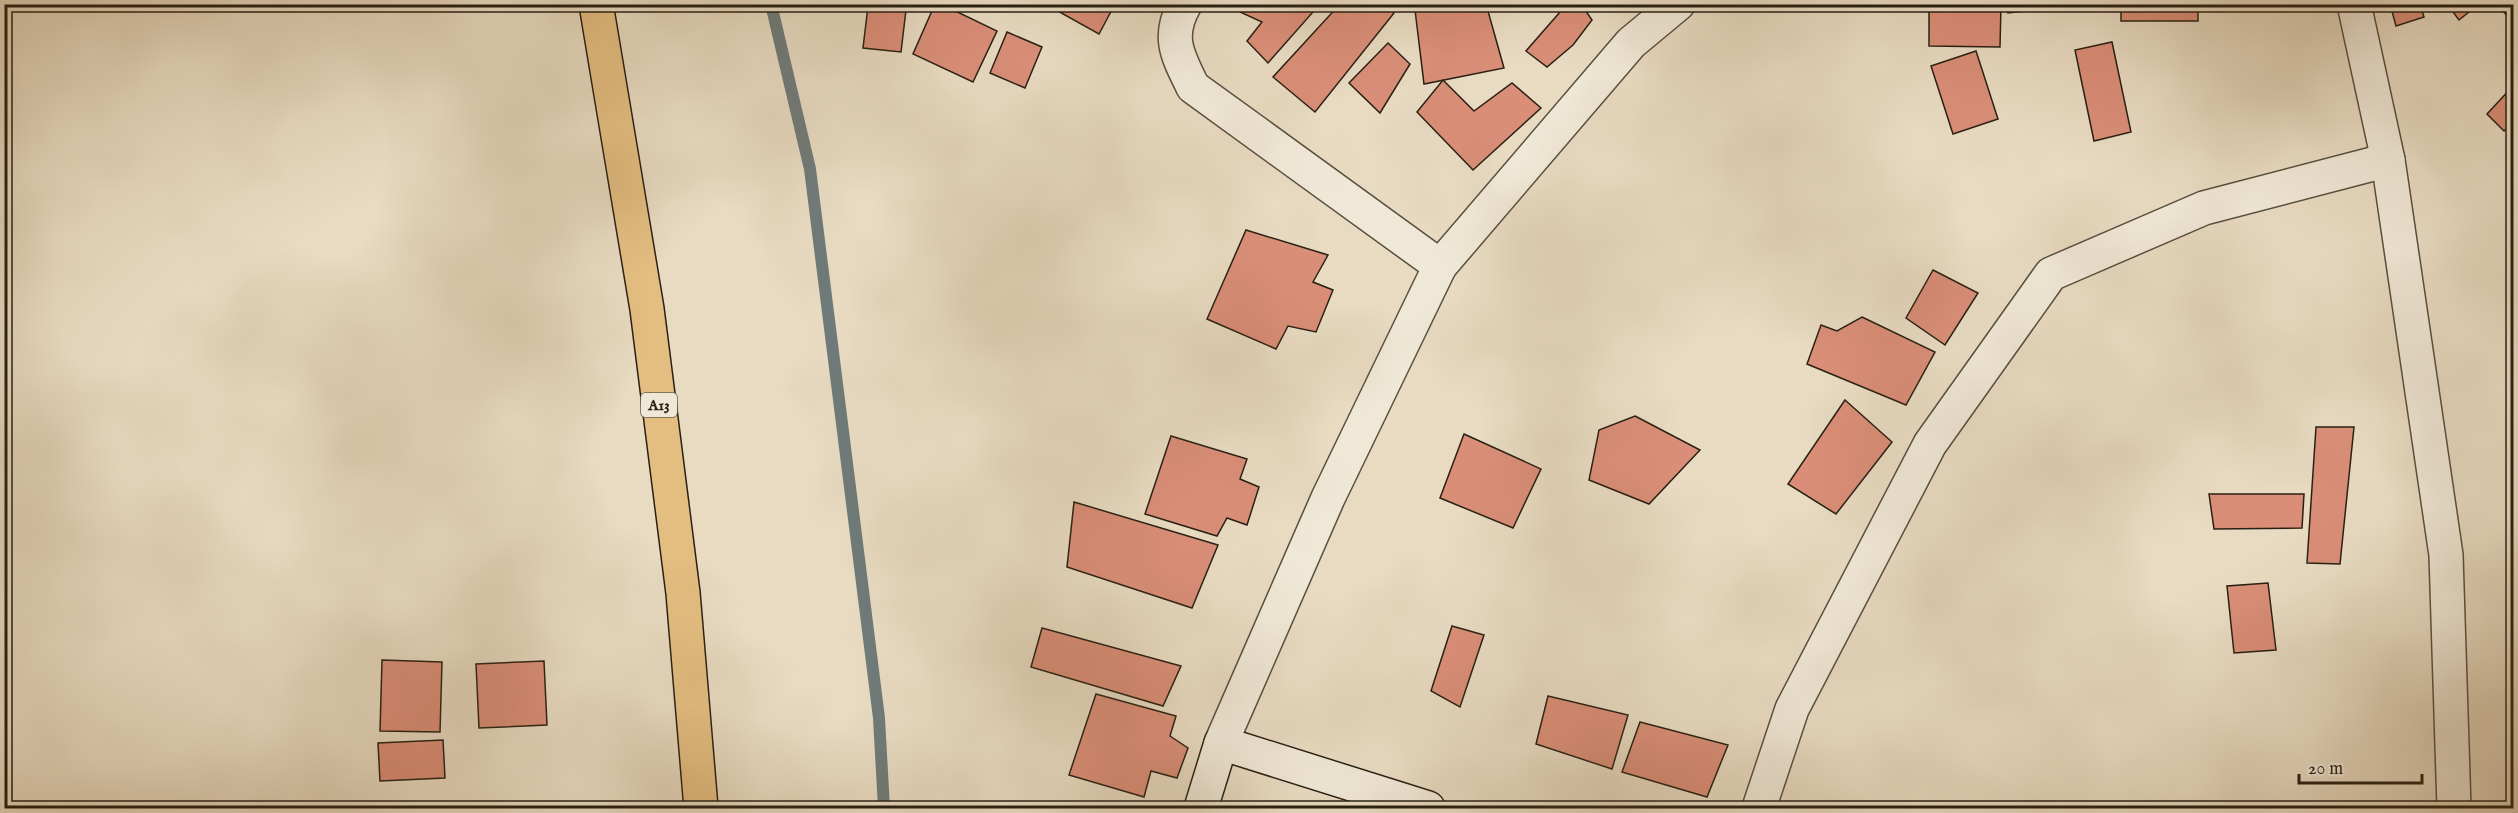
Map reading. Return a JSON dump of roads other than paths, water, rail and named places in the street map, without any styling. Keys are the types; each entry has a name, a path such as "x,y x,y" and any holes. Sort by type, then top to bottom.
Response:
{"highway":[{"name":"A13","path":"596,4 647,309 683,593 701,808"}],"street":[{"path":"1185,4 1175,21 1175,51 1193,87 1440,266"},
{"path":"1201,808 1221,743 1328,498 1440,266 1631,43 1678,4"},
{"path":"2354,4 2388,160 2446,555 2454,808"},
{"path":"1759,808 1792,709 1930,444 2050,274 2204,208 2388,160"},
{"path":"1221,743 1428,808"}],"waterway":[{"path":"771,4 810,169 879,718 884,808"}]}
